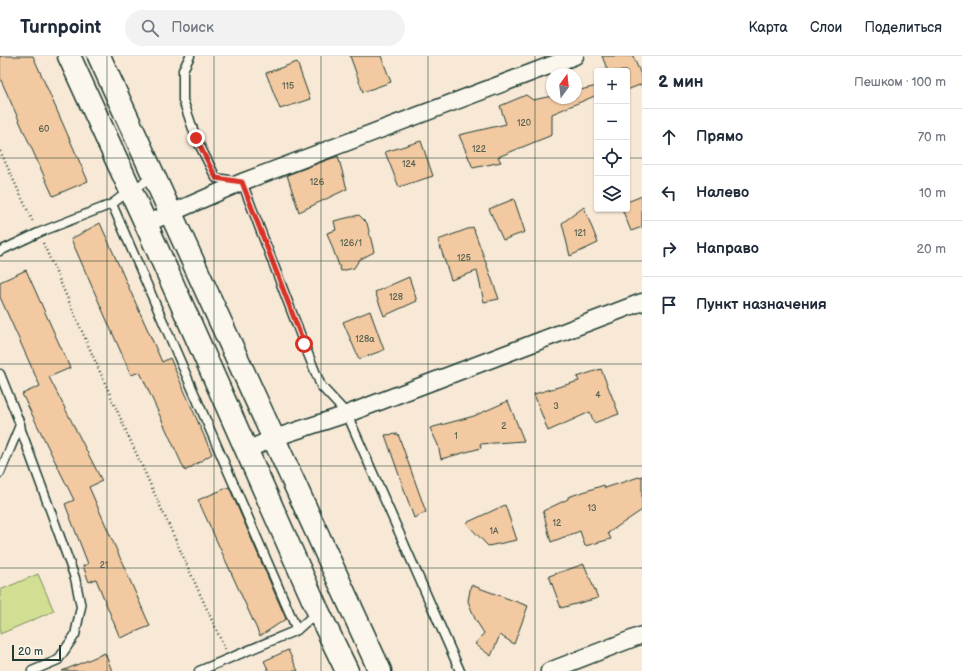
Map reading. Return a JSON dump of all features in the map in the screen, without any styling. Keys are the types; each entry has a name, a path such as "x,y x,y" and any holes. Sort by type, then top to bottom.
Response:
{"main road":[{"path":"69,56 146,224 318,611 347,671"},
{"path":"99,56 380,671"}],"street":[{"path":"146,224 242,182 575,56"},
{"path":"247,450 274,438 347,414 642,302"},
{"path":"549,671 642,635"}],"lane":[{"path":"190,56 183,70 183,100 196,138 216,178 242,182 321,386 347,414 460,671"},
{"path":"0,251 112,204 130,190 155,177"},
{"path":"112,204 297,630"},
{"path":"0,374 20,424 75,578 82,607 75,635 58,660 32,671"},
{"path":"0,473 20,424"},
{"path":"199,671 297,630 318,611"}],"path":[{"path":"0,151 230,658"}],"green space":[{"path":"38,574 54,611 0,634 0,590"}],"building":[{"path":"0,56 33,56 88,181 53,196 0,78"},
{"path":"350,56 381,56 391,82 363,92"},
{"path":"602,56 633,56 642,77 642,84 630,89 630,68 607,68"},
{"path":"297,62 310,99 280,109 266,73"},
{"path":"594,87 594,96 582,101 582,90"},
{"path":"526,95 533,100 546,97 546,104 576,104 552,114 552,135 498,157 501,162 473,168 459,135 506,124 500,106"},
{"path":"421,141 433,176 399,187 385,152"},
{"path":"338,156 347,189 299,212 287,175"},
{"path":"642,196 642,227 631,231 623,212 630,212 630,201"},
{"path":"514,199 525,232 503,240 489,209"},
{"path":"584,207 598,243 570,256 562,223"},
{"path":"359,215 367,223 374,252 359,260 354,268 341,271 327,233 336,230 334,221"},
{"path":"100,223 162,362 170,358 212,454 185,471 140,372 131,375 71,239"},
{"path":"473,227 499,299 484,302 477,271 451,280 438,240"},
{"path":"26,270 70,368 49,377 102,481 89,487 150,626 120,638 96,579 89,582 83,566 88,564 65,504 74,500 22,394 40,386 0,297 0,282"},
{"path":"409,277 417,301 384,316 375,292"},
{"path":"370,311 384,350 359,359 343,322"},
{"path":"601,369 619,414 594,423 590,412 548,431 534,394 579,381 577,377"},
{"path":"508,401 524,441 480,444 481,448 441,459 438,445 430,428 474,416"},
{"path":"398,434 426,512 414,518 385,435"},
{"path":"642,476 642,510 608,533 611,539 585,546 580,531 551,542 543,511 568,499 568,497 604,485 605,488"},
{"path":"229,487 286,619 260,636 198,500"},
{"path":"505,505 517,540 488,546 466,523"},
{"path":"584,564 598,598 561,608 549,576"},
{"path":"471,585 528,606 514,644 500,635 491,656 475,644 484,633 475,619 468,601"},
{"path":"288,650 298,671 269,671 264,661"},
{"path":"105,653 112,671 62,671"}],"route":[{"path":"196,138 216,178 242,182 304,344"}]}
